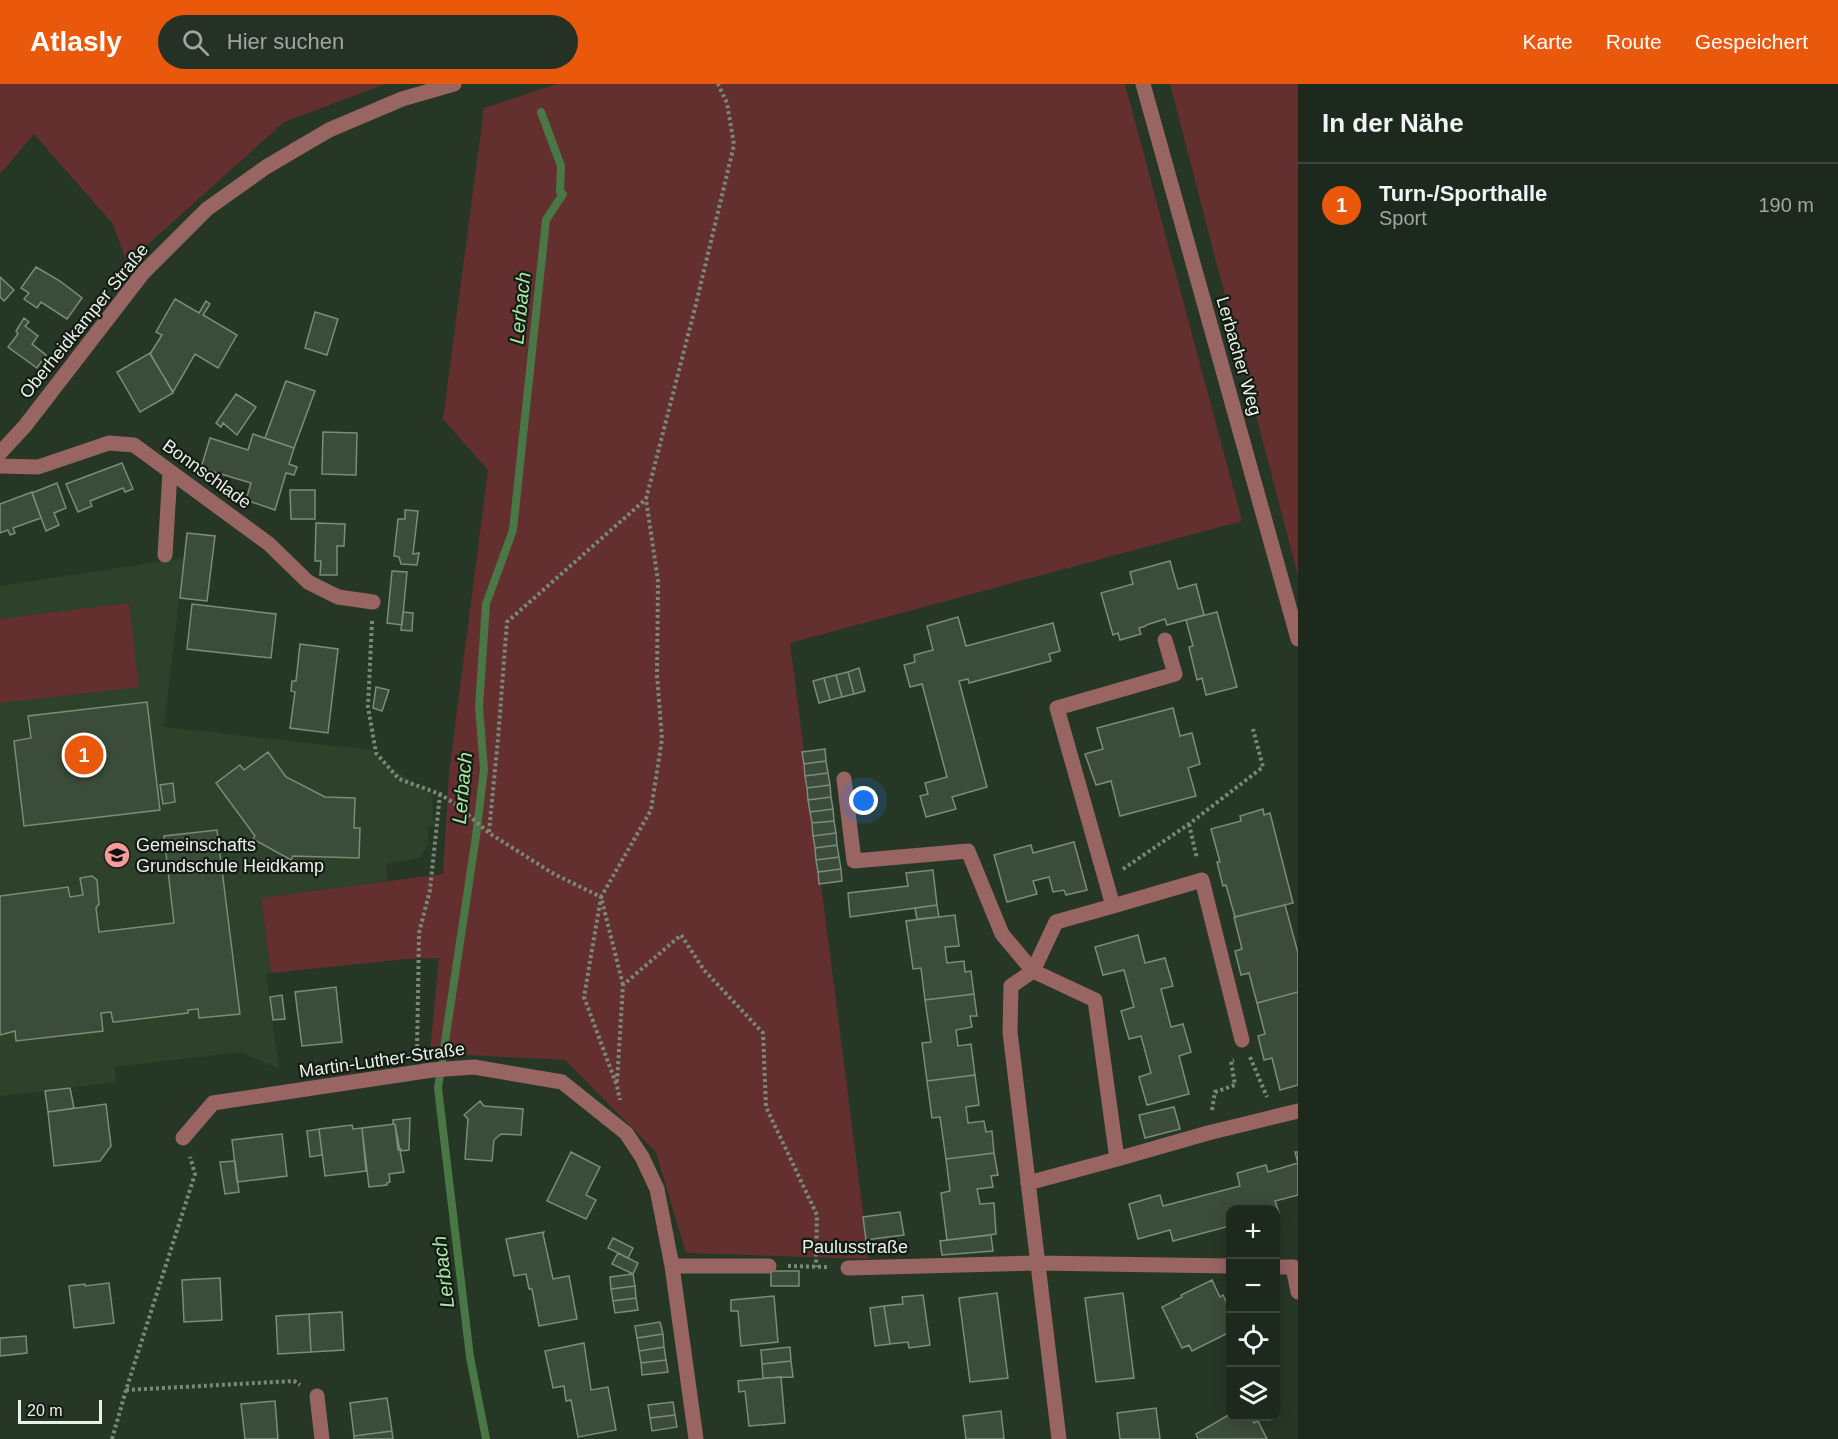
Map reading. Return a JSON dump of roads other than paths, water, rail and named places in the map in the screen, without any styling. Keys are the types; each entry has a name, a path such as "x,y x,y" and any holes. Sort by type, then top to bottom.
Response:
{"street":[{"name":"Oberheidkamper Straße","path":"0,453 25,426 143,273 207,210 266,167 329,130 402,99 454,84"},
{"name":"Lerbacher Weg","path":"1143,84 1298,639"},
{"name":"Bonnschlade","path":"0,466 38,467 109,443 134,445 269,543 308,582 338,597 373,602"},
{"path":"165,555 170,472"},
{"path":"1113,906 1058,708 1175,674 1165,640"},
{"path":"844,779 854,861 968,851 1002,934 1033,971 1095,1000 1118,1159"},
{"path":"1059,1439 1010,1032 1011,986 1033,971 1056,922 1202,880 1245,1047"},
{"name":"Martin-Luther-Straße","path":"183,1138 213,1103 474,1067 562,1082 626,1133 642,1157 657,1189 672,1266 696,1439"},
{"path":"1028,1183 1208,1133 1298,1112"},
{"name":"Paulusstraße","path":"848,1268 1037,1263 1226,1266"},
{"path":"672,1266 769,1266"},
{"path":"1280,1267 1293,1267 1298,1292"},
{"path":"317,1396 322,1439"}],"waterway":[{"name":"Lerbach","path":"486,1439 470,1357 438,1088 484,769 479,707 486,604 513,530 546,220 563,194 560,192 561,166 541,112"}],"place":[{"name":"Turn-/Sporthalle","path":"84,755"},
{"name":"Gemeinschafts Grundschule Heidkamp","path":"117,855"}]}
